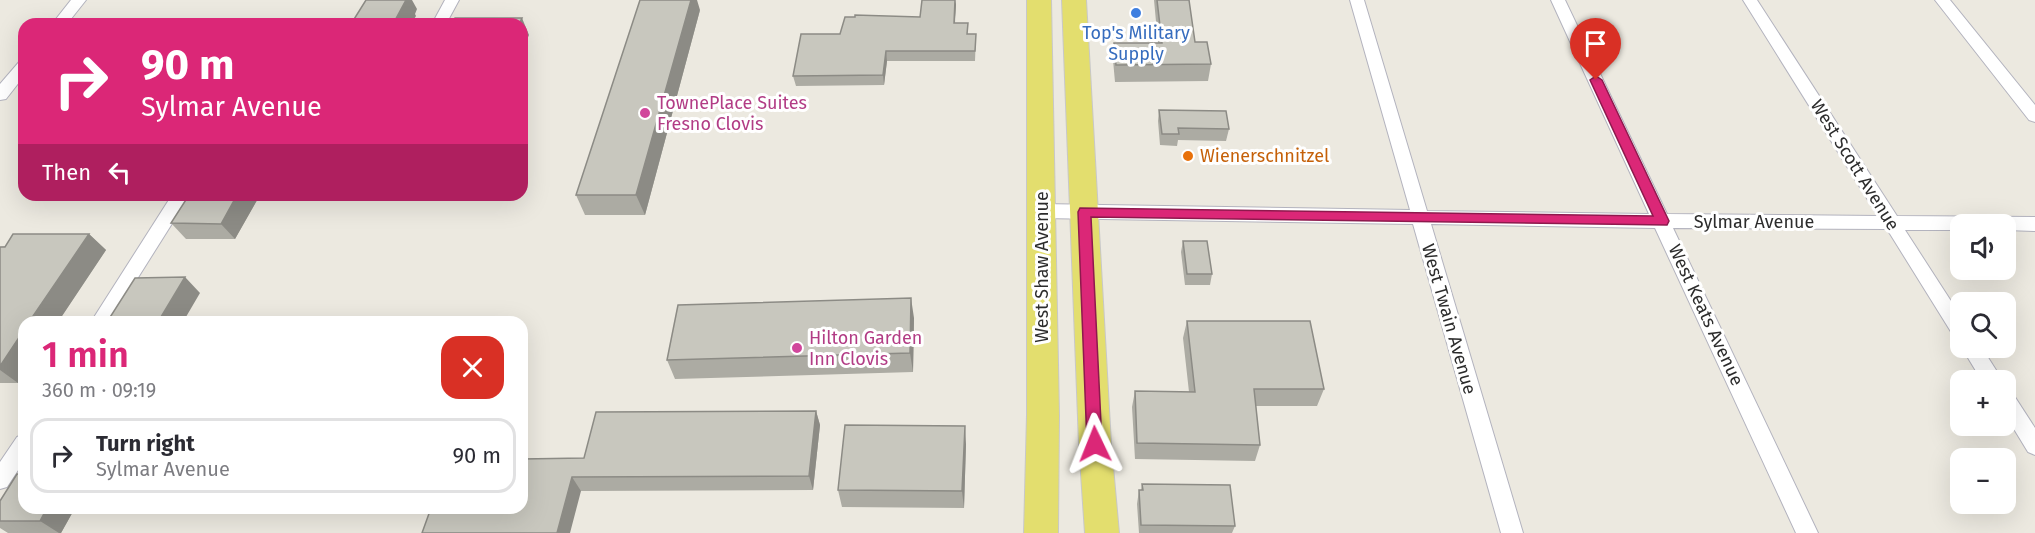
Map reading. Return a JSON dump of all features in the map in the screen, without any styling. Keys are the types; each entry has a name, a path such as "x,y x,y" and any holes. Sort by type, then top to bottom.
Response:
{"main road":[{"name":"West Shaw Avenue","path":"1039,0 1041,533"},
{"path":"1074,0 1095,444 1102,533"}],"street":[{"path":"64,18 79,0"},
{"path":"442,18 452,0"},
{"name":"West Twain Avenue","path":"1357,0 1512,533"},
{"name":"West Keats Avenue","path":"1558,0 1807,533"},
{"name":"West Scott Avenue","path":"1750,0 1950,314"},
{"path":"1942,0 2035,116"},
{"path":"0,95 18,73"},
{"path":"104,316 177,201"},
{"name":"Sylmar Avenue","path":"1041,211 1662,221 2035,224"},
{"path":"2016,416 2035,446"},
{"path":"0,480 18,452"}],"building":[{"path":"366,0 406,0 396,18 355,18"},
{"name":"TownePlace Suites Fresno Clovis","path":"640,0 691,0 636,195 576,195"},
{"path":"922,0 955,0 954,23 968,23 967,34 976,34 975,51 886,51 883,75 793,76 801,34 840,34 845,17 855,17 855,15 920,17"},
{"path":"1157,0 1189,0 1195,42 1207,42 1211,64 1116,65 1114,43 1162,43"},
{"path":"1159,110 1226,111 1229,129 1178,128 1179,134 1162,134"},
{"path":"185,201 234,201 221,224 171,223"},
{"path":"13,234 89,234 33,316 18,316 18,339 0,366 0,247 5,247"},
{"path":"1183,241 1207,241 1212,274 1187,274"},
{"path":"185,277 162,316 111,316 135,278"},
{"name":"Hilton Garden Inn Clovis","path":"911,298 910,353 667,360 678,305"},
{"path":"1187,321 1310,321 1324,389 1254,389 1260,445 1137,443 1135,391 1195,392"},
{"path":"816,411 809,476 572,477 557,533 422,533 429,514 528,514 528,459 584,458 596,412"},
{"path":"845,425 965,426 962,491 838,490"},
{"path":"17,474 18,514 44,514 40,521 0,521 0,501"},
{"path":"1142,484 1230,485 1235,526 1141,525 1139,490 1143,490"}],"place":[{"name":"Top's Military Supply","path":"1136,13"},
{"name":"TownePlace Suites Fresno Clovis","path":"645,113"},
{"name":"Wienerschnitzel","path":"1188,156"},
{"name":"Hilton Garden Inn Clovis","path":"797,348"}],"route":[{"path":"1095,444 1084,212 1662,221 1596,80"}]}
